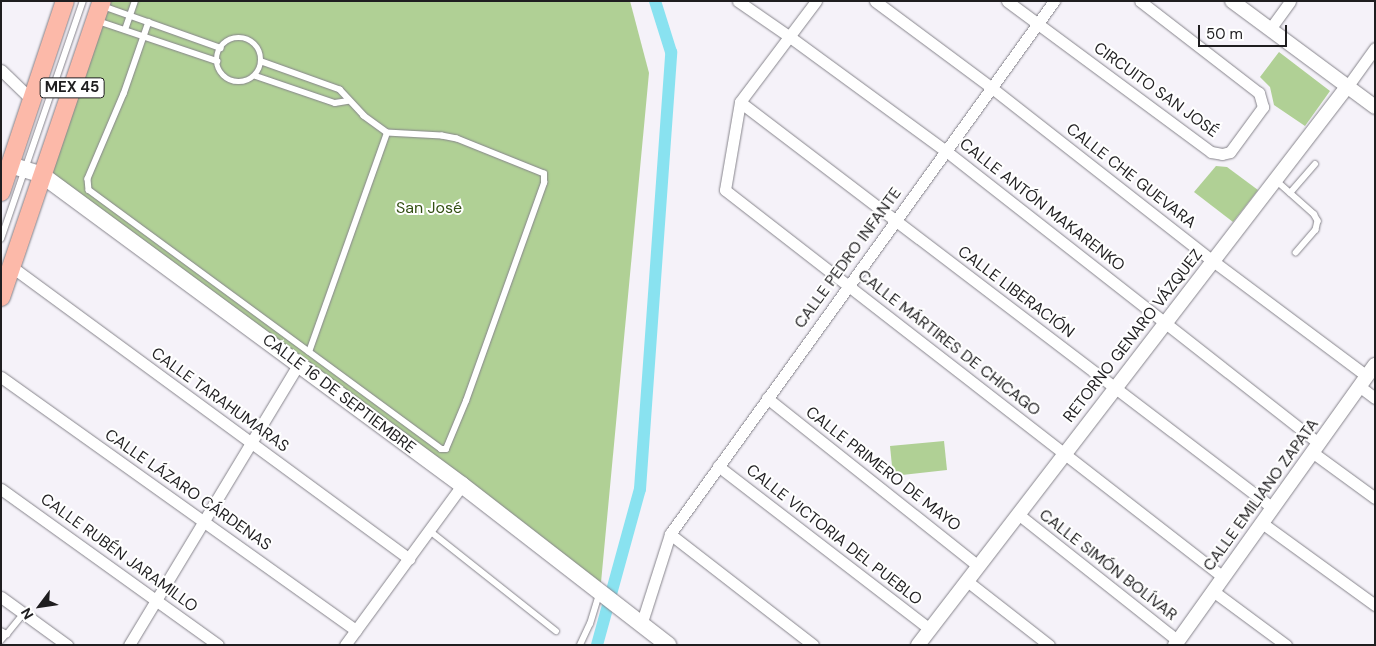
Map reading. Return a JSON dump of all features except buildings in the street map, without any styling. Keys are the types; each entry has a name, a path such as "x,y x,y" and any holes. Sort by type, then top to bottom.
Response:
{"main road":[{"name":"MEX 45","path":"1,192 12,164 31,99 64,1"},
{"name":"MEX 45","path":"1,297 99,9"},
{"name":"CALLE 16 DE SEPTIEMBRE","path":"12,164 42,175 304,357 635,621 668,645"}],"street":[{"name":"CALLE ANTÓN MAKARENKO","path":"738,1 946,151 1166,322 1375,498"},
{"path":"740,102 816,1"},
{"name":"CALLE CHE GUEVARA","path":"875,1 992,88 1213,261 1367,376 1375,398"},
{"name":"CIRCUITO SAN JOSÉ","path":"1008,1 1211,152 1222,154 1230,152 1263,108 1259,93 1140,1"},
{"name":"CALLE PEDRO INFANTE","path":"635,621 670,534 847,285 1054,1"},
{"path":"1232,1 1375,107"},
{"path":"1270,29 1290,1"},
{"name":"RETORNO GENARO VÁZQUEZ","path":"918,645 1375,48"},
{"path":"1,70 31,99"},
{"name":"CALLE MÁRTIRES DE CHICAGO","path":"740,102 725,190 1223,577"},
{"name":"CALLE LIBERACIÓN","path":"740,102 1272,508"},
{"name":"CALLE TARAHUMARAS","path":"12,267 408,559"},
{"path":"129,645 250,442 304,357"},
{"name":"CALLE EMILIANO ZAPATA","path":"1177,643 1367,376"},
{"name":"CALLE LÁZARO CÁRDENAS","path":"1,377 356,630"},
{"name":"CALLE PRIMERO DE MAYO","path":"767,398 978,566"},
{"name":"CALLE VICTORIA DEL PUEBLO","path":"718,466 930,629"},
{"path":"345,645 430,531 462,484"},
{"name":"CALLE RUBÉN JARAMILLO","path":"1,489 158,599 218,645"},
{"name":"CALLE SIMÓN BOLÍVAR","path":"1018,514 1177,643"},
{"path":"1262,523 1375,605"},
{"path":"670,534 813,645"},
{"path":"967,581 1050,645"},
{"path":"1214,591 1286,645"},
{"path":"1,597 66,645"}],"lane":[{"path":"1,238 12,164 83,1"},
{"path":"125,30 135,1"},
{"path":"99,9 150,22 221,48"},
{"path":"99,9 125,30 217,61"},
{"path":"150,22 124,94 88,179 88,187 304,357 441,449 448,447 544,176 540,171 457,139 442,136 387,133 376,126 348,101 340,90 262,62"},
{"path":"237,38 247,39 255,44 260,52 262,62 256,76 241,83 232,82 224,77 219,70 217,61 221,48 228,41 237,38"},
{"path":"256,76 336,103 348,101"},
{"path":"304,357 387,133"},
{"path":"1290,193 1315,164"},
{"path":"1275,180 1314,214 1318,222 1316,230 1296,253"},
{"path":"430,531 556,631"},
{"path":"580,645 604,596"},
{"path":"1,641 4,633 24,613"}],"green space":[{"name":"San José","path":"102,1 630,1 649,73 600,593 42,175"},
{"path":"1279,52 1330,91 1305,126 1274,105 1270,87 1260,77"},
{"path":"1216,166 1227,167 1258,190 1233,222 1194,192"},
{"path":"944,441 947,470 893,476 890,446"}],"waterway":[{"path":"597,645 640,489 671,52 655,1"}]}
